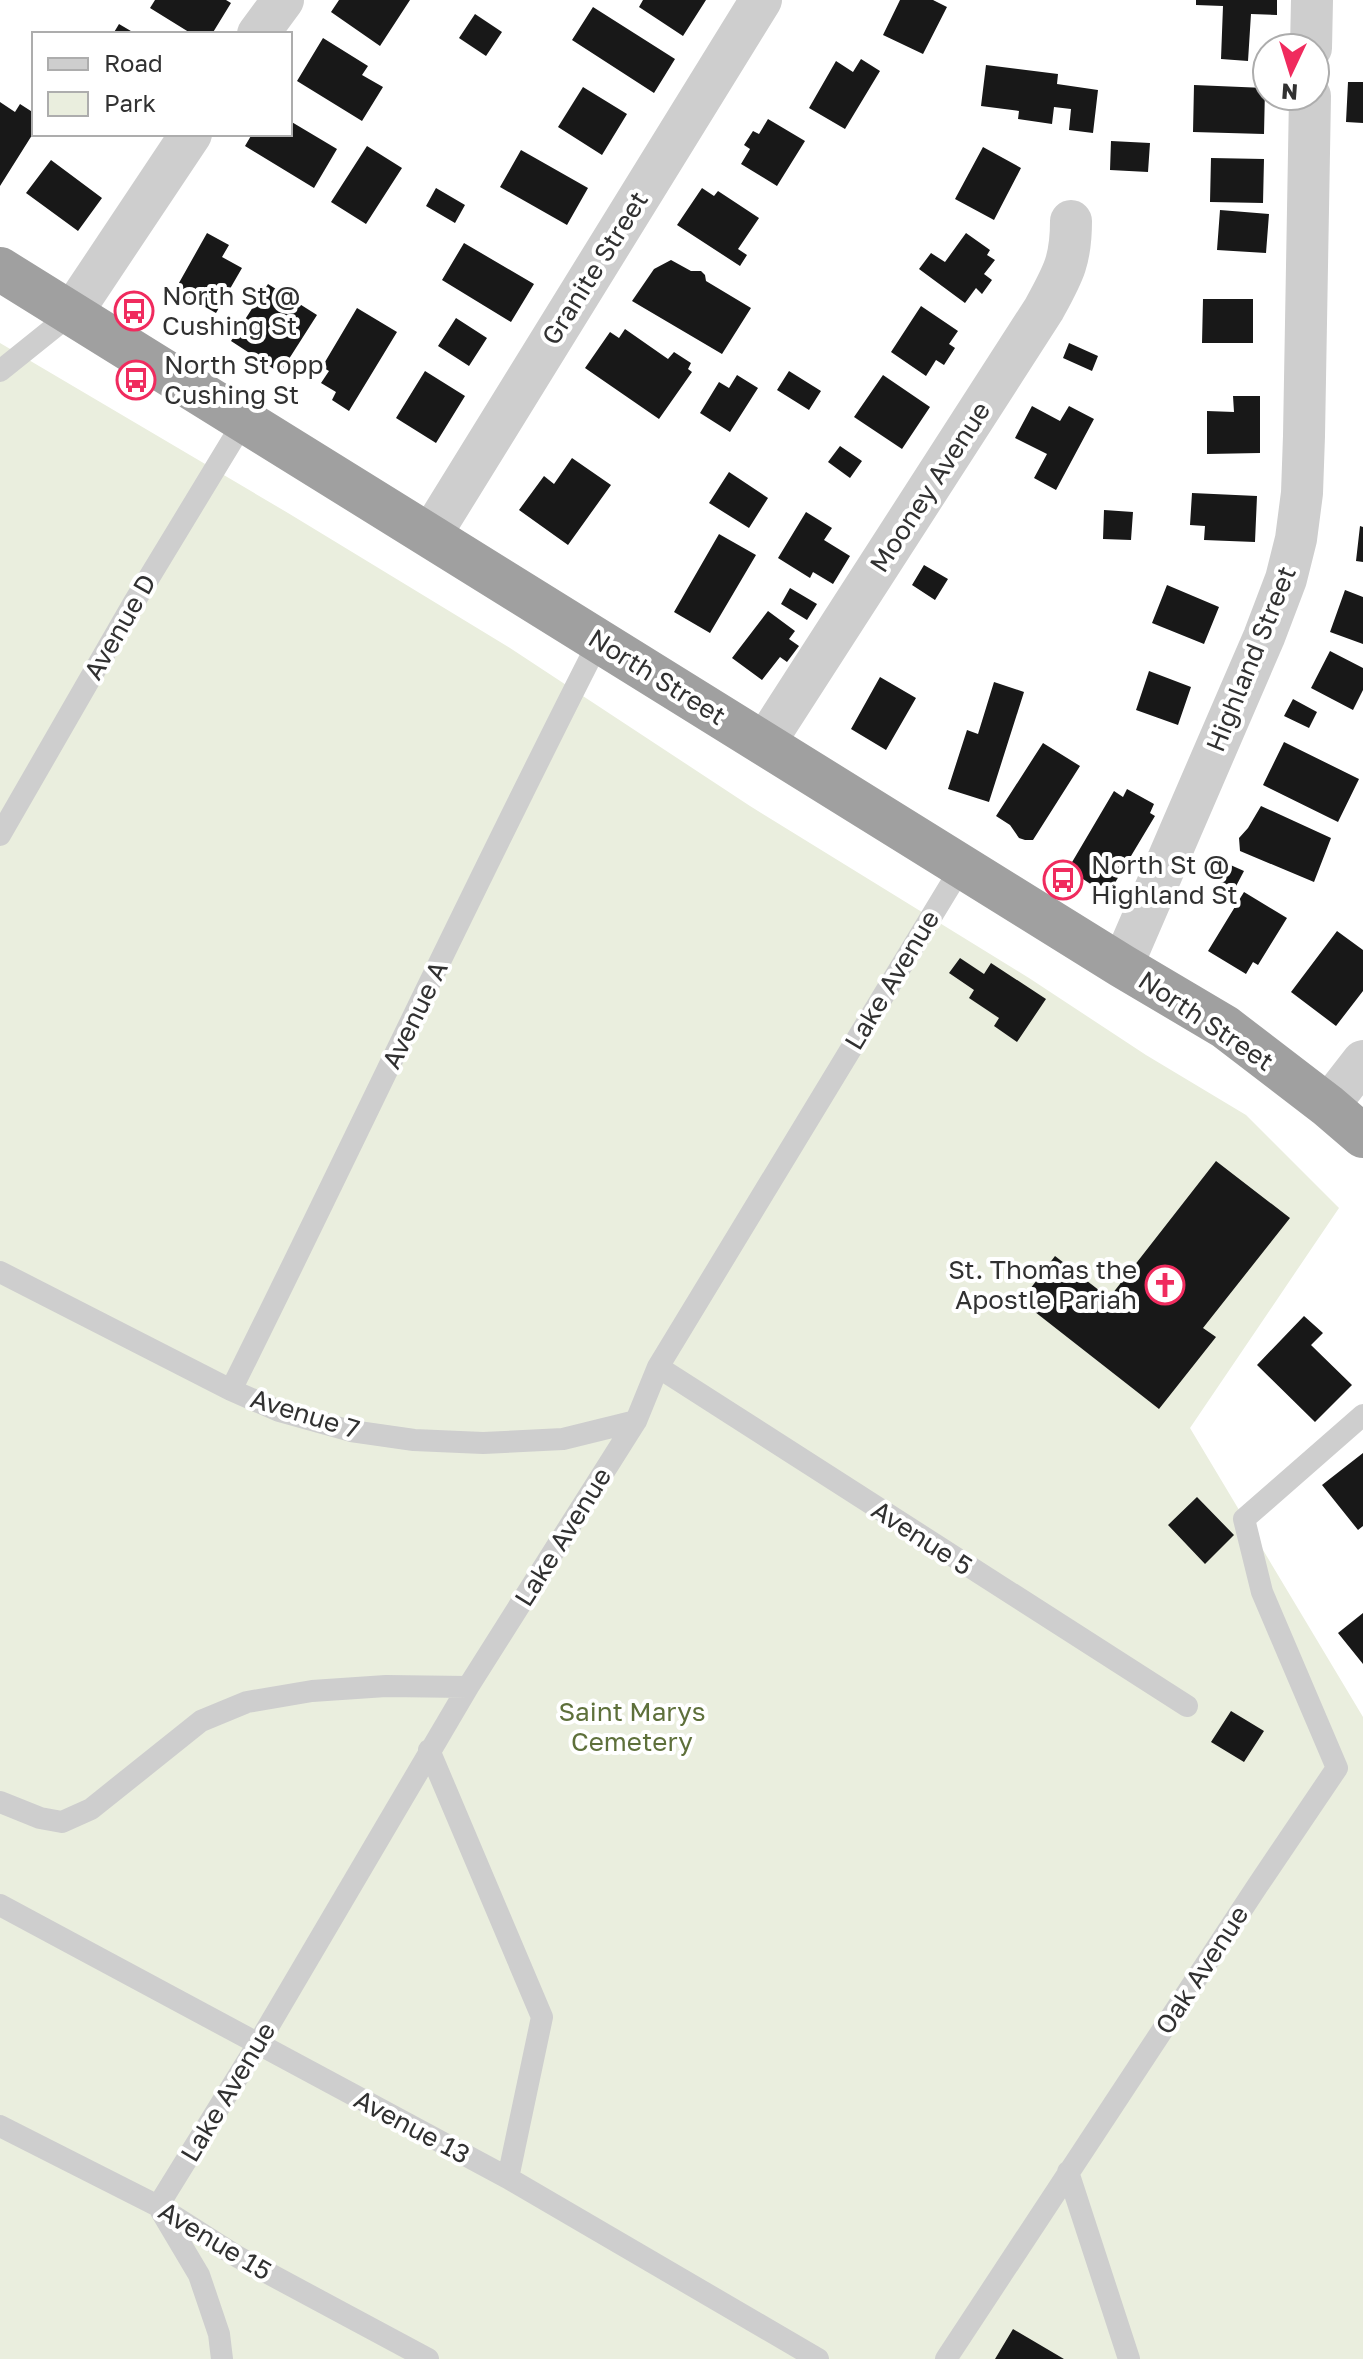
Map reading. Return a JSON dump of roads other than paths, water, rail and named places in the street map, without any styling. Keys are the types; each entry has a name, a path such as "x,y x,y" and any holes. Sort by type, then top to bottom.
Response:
{"highway":[{"name":"North Street","path":"0,269 1225,1027 1319,1098 1363,1136"}],"street":[{"path":"259,32 283,0"},
{"name":"Granite Street","path":"430,536 761,0"},
{"path":"1311,32 1312,0"},
{"name":"Highland Street","path":"1122,966 1264,637 1286,579 1296,539 1302,493 1304,436 1310,112"},
{"path":"71,314 190,136"},
{"name":"Mooney Avenue","path":"764,744 1044,309 1064,272 1071,247 1071,221"},
{"path":"1319,1098 1363,1061"}],"lane":[{"path":"0,371 71,314"},
{"name":"Avenue D","path":"0,835 133,604 244,421"},
{"name":"Avenue A","path":"231,1390 508,819 599,641"},
{"name":"Lake Avenue","path":"158,2206 258,2044 429,1750 636,1421 658,1367 962,866"},
{"name":"Avenue 7","path":"0,1272 231,1390 279,1411 337,1427 414,1440 483,1443 563,1439 636,1421"},
{"name":"Avenue 5","path":"658,1367 1187,1706"},
{"name":"Oak Avenue","path":"946,2359 1337,1768 1262,1592 1244,1519 1363,1415"},
{"path":"0,1802 40,1818 62,1822 91,1809 201,1721 247,1702 312,1691 356,1688 468,1687"},
{"path":"429,1750 542,2017 508,2178"},
{"name":"Avenue 13","path":"0,1905 508,2178 818,2359"},
{"name":"Avenue 15","path":"0,2126 158,2206 238,2257 428,2359"},
{"path":"1068,2172 1129,2359"},
{"path":"158,2206 199,2275 219,2334 222,2359"}],"place":[{"name":"North St @ Cushing St","path":"134,311"},
{"name":"North St opp Cushing St","path":"136,380"},
{"name":"North St @ Highland St","path":"1063,880"},
{"name":"St. Thomas the Apostle Pariah","path":"1165,1285"}],"park label":[{"name":"Saint Marys Cemetery","path":"632,1727"}]}
